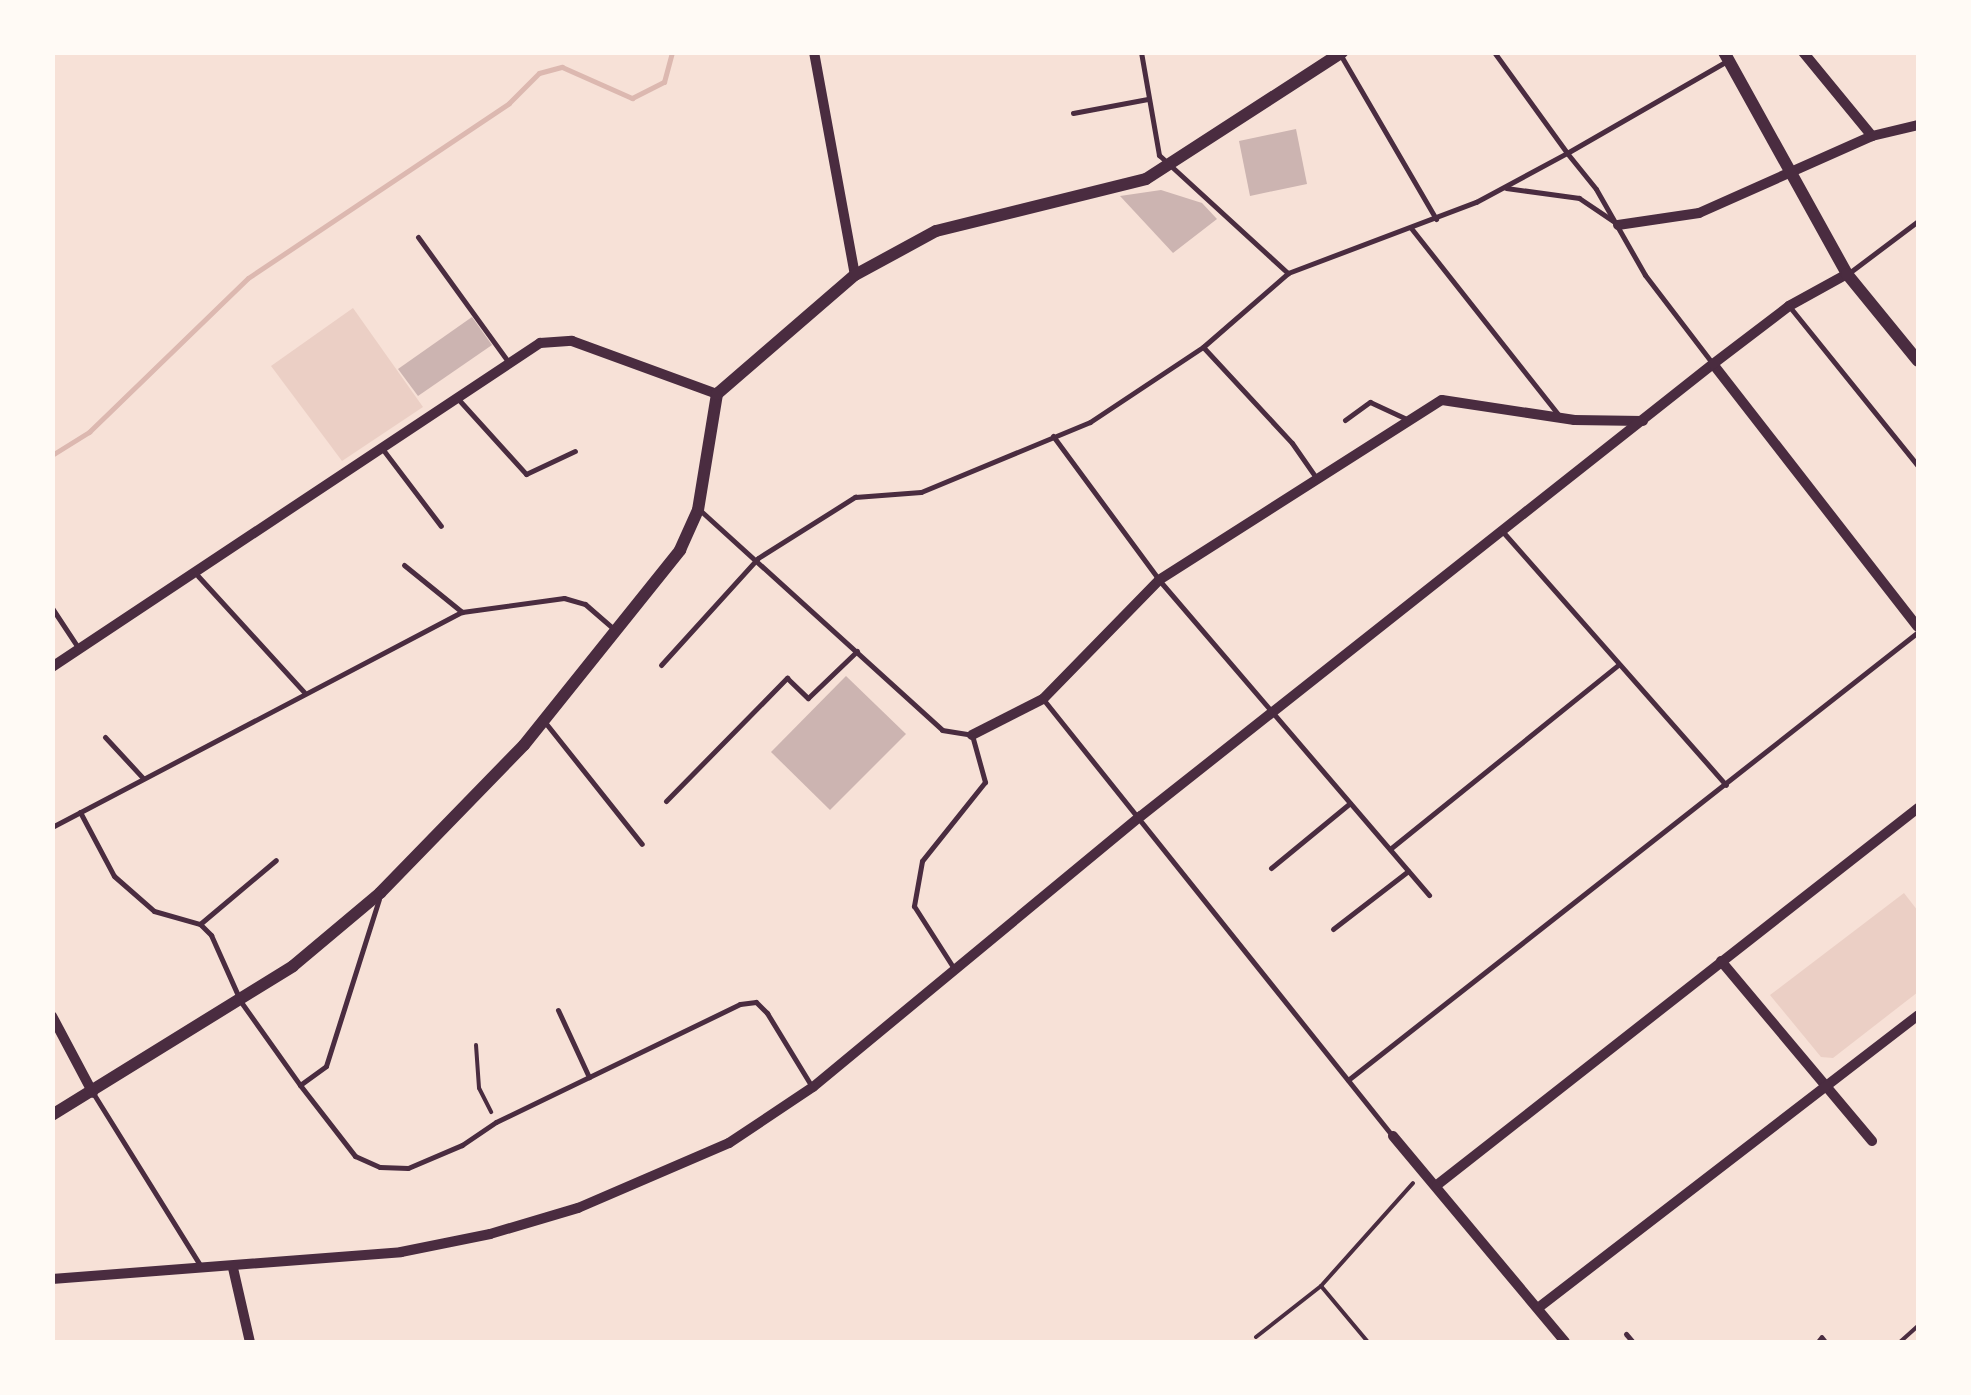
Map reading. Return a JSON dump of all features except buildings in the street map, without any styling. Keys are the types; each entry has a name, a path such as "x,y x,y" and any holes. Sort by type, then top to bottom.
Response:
{"street":[{"path":"814,52 855,276"},
{"path":"1803,52 1872,136"},
{"path":"52,1115 93,1094 241,1002 380,894 544,721 680,550 698,510 717,394 855,276 936,230 1118,189 1167,166 1339,54"},
{"path":"1727,56 1795,173 1847,274 1918,361"},
{"path":"1618,224 1699,213 1872,136 1918,125"},
{"path":"52,1279 401,1252 578,1208 729,1143 813,1087 1141,816 1713,364 1789,306 1847,274"},
{"path":"52,667 198,576 510,364 556,337 717,394"},
{"path":"1713,364 1918,630"},
{"path":"972,735 1044,699 1159,580 1318,482 1404,418 1458,397 1560,416 1644,421"},
{"path":"1437,1185 1918,808"},
{"path":"1722,961 1872,1140"},
{"path":"1538,1308 1918,1015"},
{"path":"52,1016 93,1094"},
{"path":"1393,1136 1565,1342"},
{"path":"233,1268 250,1342"}],"lane":[{"path":"1141,52 1148,98 1167,166 1288,273"},
{"path":"1494,52 1618,224 1645,276 1713,364"},
{"path":"1339,54 1436,219"},
{"path":"662,665 758,558 856,497 921,492 1090,422 1203,347 1288,273 1436,219 1506,188 1727,56"},
{"path":"1073,113 1148,98"},
{"path":"1506,188 1579,198 1618,224"},
{"path":"1847,274 1918,221"},
{"path":"1412,228 1560,416"},
{"path":"418,237 510,364"},
{"path":"1789,306 1918,466"},
{"path":"1203,347 1292,442 1318,482"},
{"path":"459,400 526,474 575,451"},
{"path":"1345,420 1370,402 1404,418"},
{"path":"1054,436 1159,580 1429,895"},
{"path":"384,451 441,526"},
{"path":"698,510 758,558 942,730 972,735 985,782 922,861 914,906 955,970"},
{"path":"1502,530 1726,784"},
{"path":"404,565 462,612"},
{"path":"198,576 304,692"},
{"path":"52,827 462,612 564,598 584,604 614,629"},
{"path":"52,608 79,649"},
{"path":"1348,1080 1918,630"},
{"path":"666,801 787,678 808,698 857,651"},
{"path":"1390,849 1619,664"},
{"path":"1044,699 1393,1136"},
{"path":"544,721 642,844"},
{"path":"105,737 144,778"},
{"path":"1271,868 1350,803"},
{"path":"80,812 114,876 154,910 200,924 241,1002 300,1084 355,1156 380,1167 408,1168 740,1004 756,1002 813,1087"},
{"path":"200,924 276,860"},
{"path":"1333,929 1408,870"},
{"path":"300,1084 326,1066 380,894"},
{"path":"558,1010 589,1077"},
{"path":"93,1094 202,1269"},
{"path":"1626,1334 1633,1342"}],"path":[{"path":"476,1045 479,1088 496,1122"},
{"path":"1256,1337 1321,1286 1425,1170"},
{"path":"1321,1286 1368,1342"},
{"path":"1900,1342 1918,1326"},
{"path":"1818,1342 1826,1342"}],"shaded area":[{"path":"353,308 423,407 342,461 271,366"},
{"path":"1904,893 1918,911 1918,992 1833,1058 1821,1057 1770,995"}],"waterway":[{"path":"52,455 89,432 248,278 509,103 539,73 562,67 632,98 664,82 672,52"}]}
